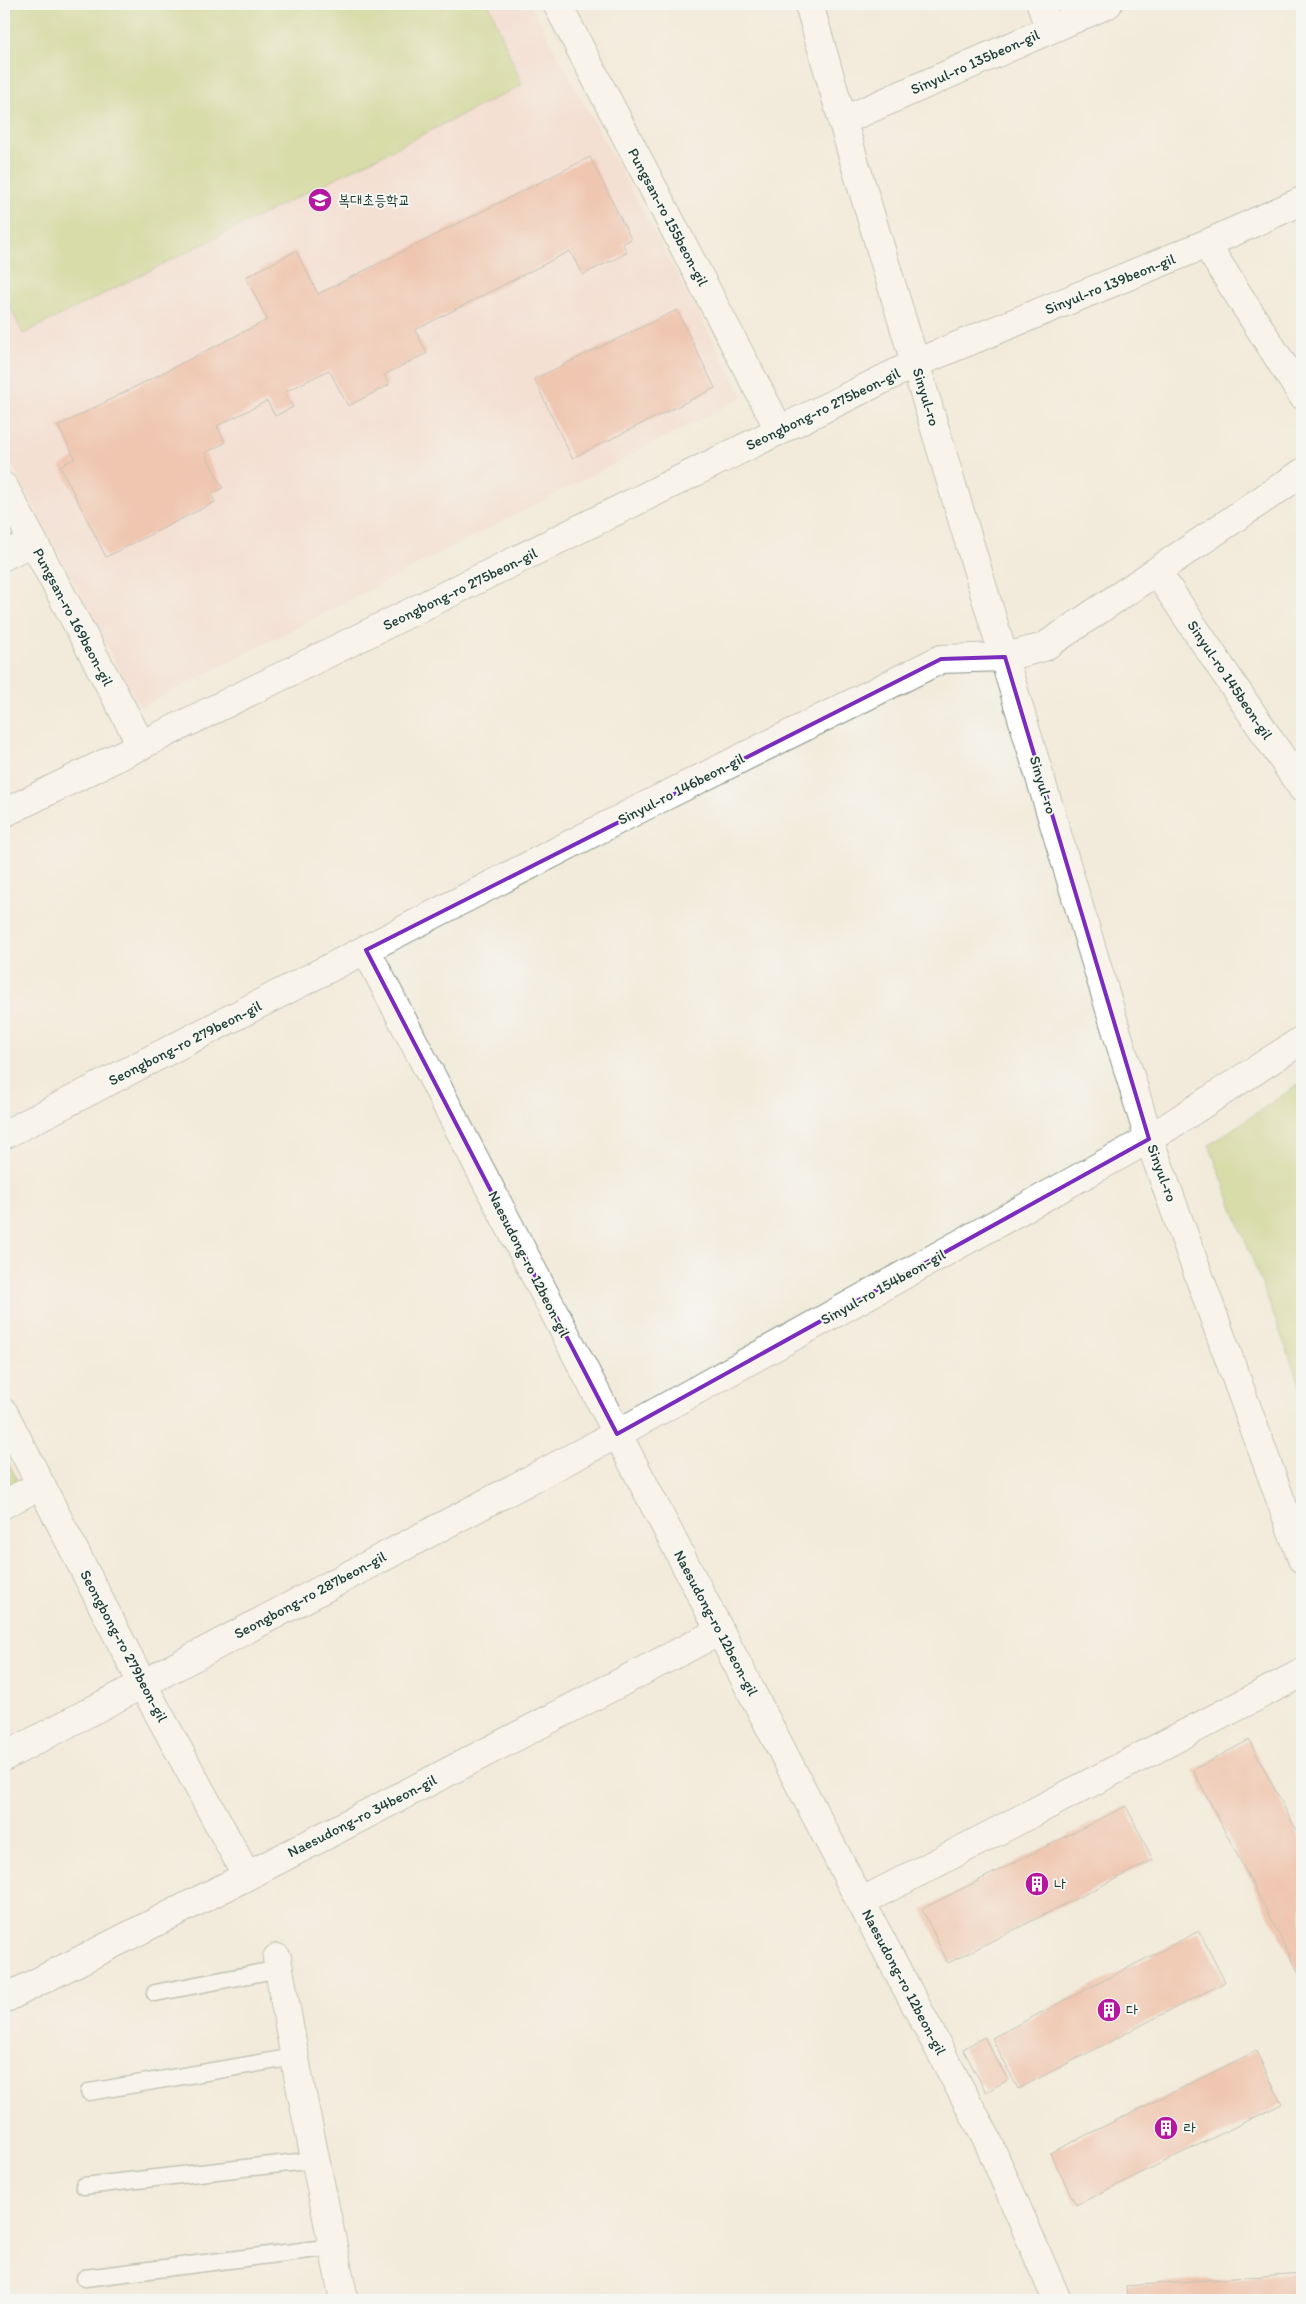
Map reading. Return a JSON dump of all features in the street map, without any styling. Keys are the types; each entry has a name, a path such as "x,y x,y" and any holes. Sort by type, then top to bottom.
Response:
{"street":[{"name":"Pungsan-ro 155beon-gil","path":"556,4 780,431"},
{"name":"Sinyul-ro","path":"809,4 842,121 1149,1139 1302,1559"},
{"path":"1041,4 1050,30"},
{"name":"Sinyul-ro 135beon-gil","path":"842,121 1108,4"},
{"name":"Sinyul-ro 139beon-gil","path":"916,363 1206,244 1302,201"},
{"path":"1206,244 1302,395"},
{"name":"Seongbong-ro 275beon-gil","path":"4,813 916,363"},
{"path":"1004,658 1044,647 1158,572 1302,473"},
{"name":"Pungsan-ro 169beon-gil","path":"4,487 142,746"},
{"path":"4,556 33,541"},
{"name":"Sinyul-ro 145beon-gil","path":"1158,572 1302,788"},
{"name":"Sinyul-ro 146beon-gil","path":"366,950 643,808 941,659 1004,658"},
{"name":"Seongbong-ro 279beon-gil","path":"4,1135 366,950"},
{"name":"Naesudong-ro 12beon-gil","path":"366,950 861,1902 986,2137 1057,2300"},
{"name":"Sinyul-ro 154beon-gil","path":"617,1434 1149,1139 1302,1040"},
{"name":"Seongbong-ro 279beon-gil","path":"4,1413 142,1683 247,1876"},
{"name":"Seongbong-ro 287beon-gil","path":"4,1757 617,1434"},
{"path":"4,1504 41,1485"},
{"name":"Naesudong-ro 34beon-gil","path":"4,1999 247,1876 720,1631"},
{"path":"861,1902 1302,1673"},
{"path":"278,1963 344,2300"}],"lane":[{"path":"155,1993 278,1963"},
{"path":"89,2092 295,2056"},
{"path":"84,2186 316,2160"},
{"path":"85,2278 334,2247"}],"highlighted area":[{"path":"1005,657 1149,1139 617,1434 366,950 941,659"}],"shaded area":[{"name":"복대초등학교","path":"4,4 530,4 744,397 140,708 4,450"}],"green space":[{"path":"4,4 489,4 522,85 23,334 4,294"},
{"path":"1302,1082 1302,1390 1209,1145"},
{"path":"4,1454 18,1482 4,1489"}],"building":[{"path":"590,157 631,239 623,244 627,253 582,275 570,251 415,330 427,353 384,375 389,385 348,406 329,370 285,392 293,407 275,416 267,401 217,426 225,443 205,453 223,488 211,494 215,502 106,557 60,466 75,458 58,426 267,320 246,277 296,251 318,294"},
{"path":"677,310 715,388 572,458 534,379"},
{"path":"1249,1740 1302,1841 1302,1979 1193,1770"},
{"name":"나","path":"1126,1806 1153,1860 948,1963 922,1909"},
{"name":"다","path":"1199,1931 1225,1982 1018,2089 992,2038"},
{"path":"984,2037 1008,2080 986,2092 963,2049"},
{"name":"라","path":"1256,2051 1282,2104 1076,2205 1050,2153"},
{"path":"1302,2273 1302,2300 1127,2300 1126,2286"}],"place":[{"name":"복대초등학교","path":"320,200"},
{"name":"나","path":"1037,1884"},
{"name":"다","path":"1109,2010"},
{"name":"라","path":"1166,2128"}]}
